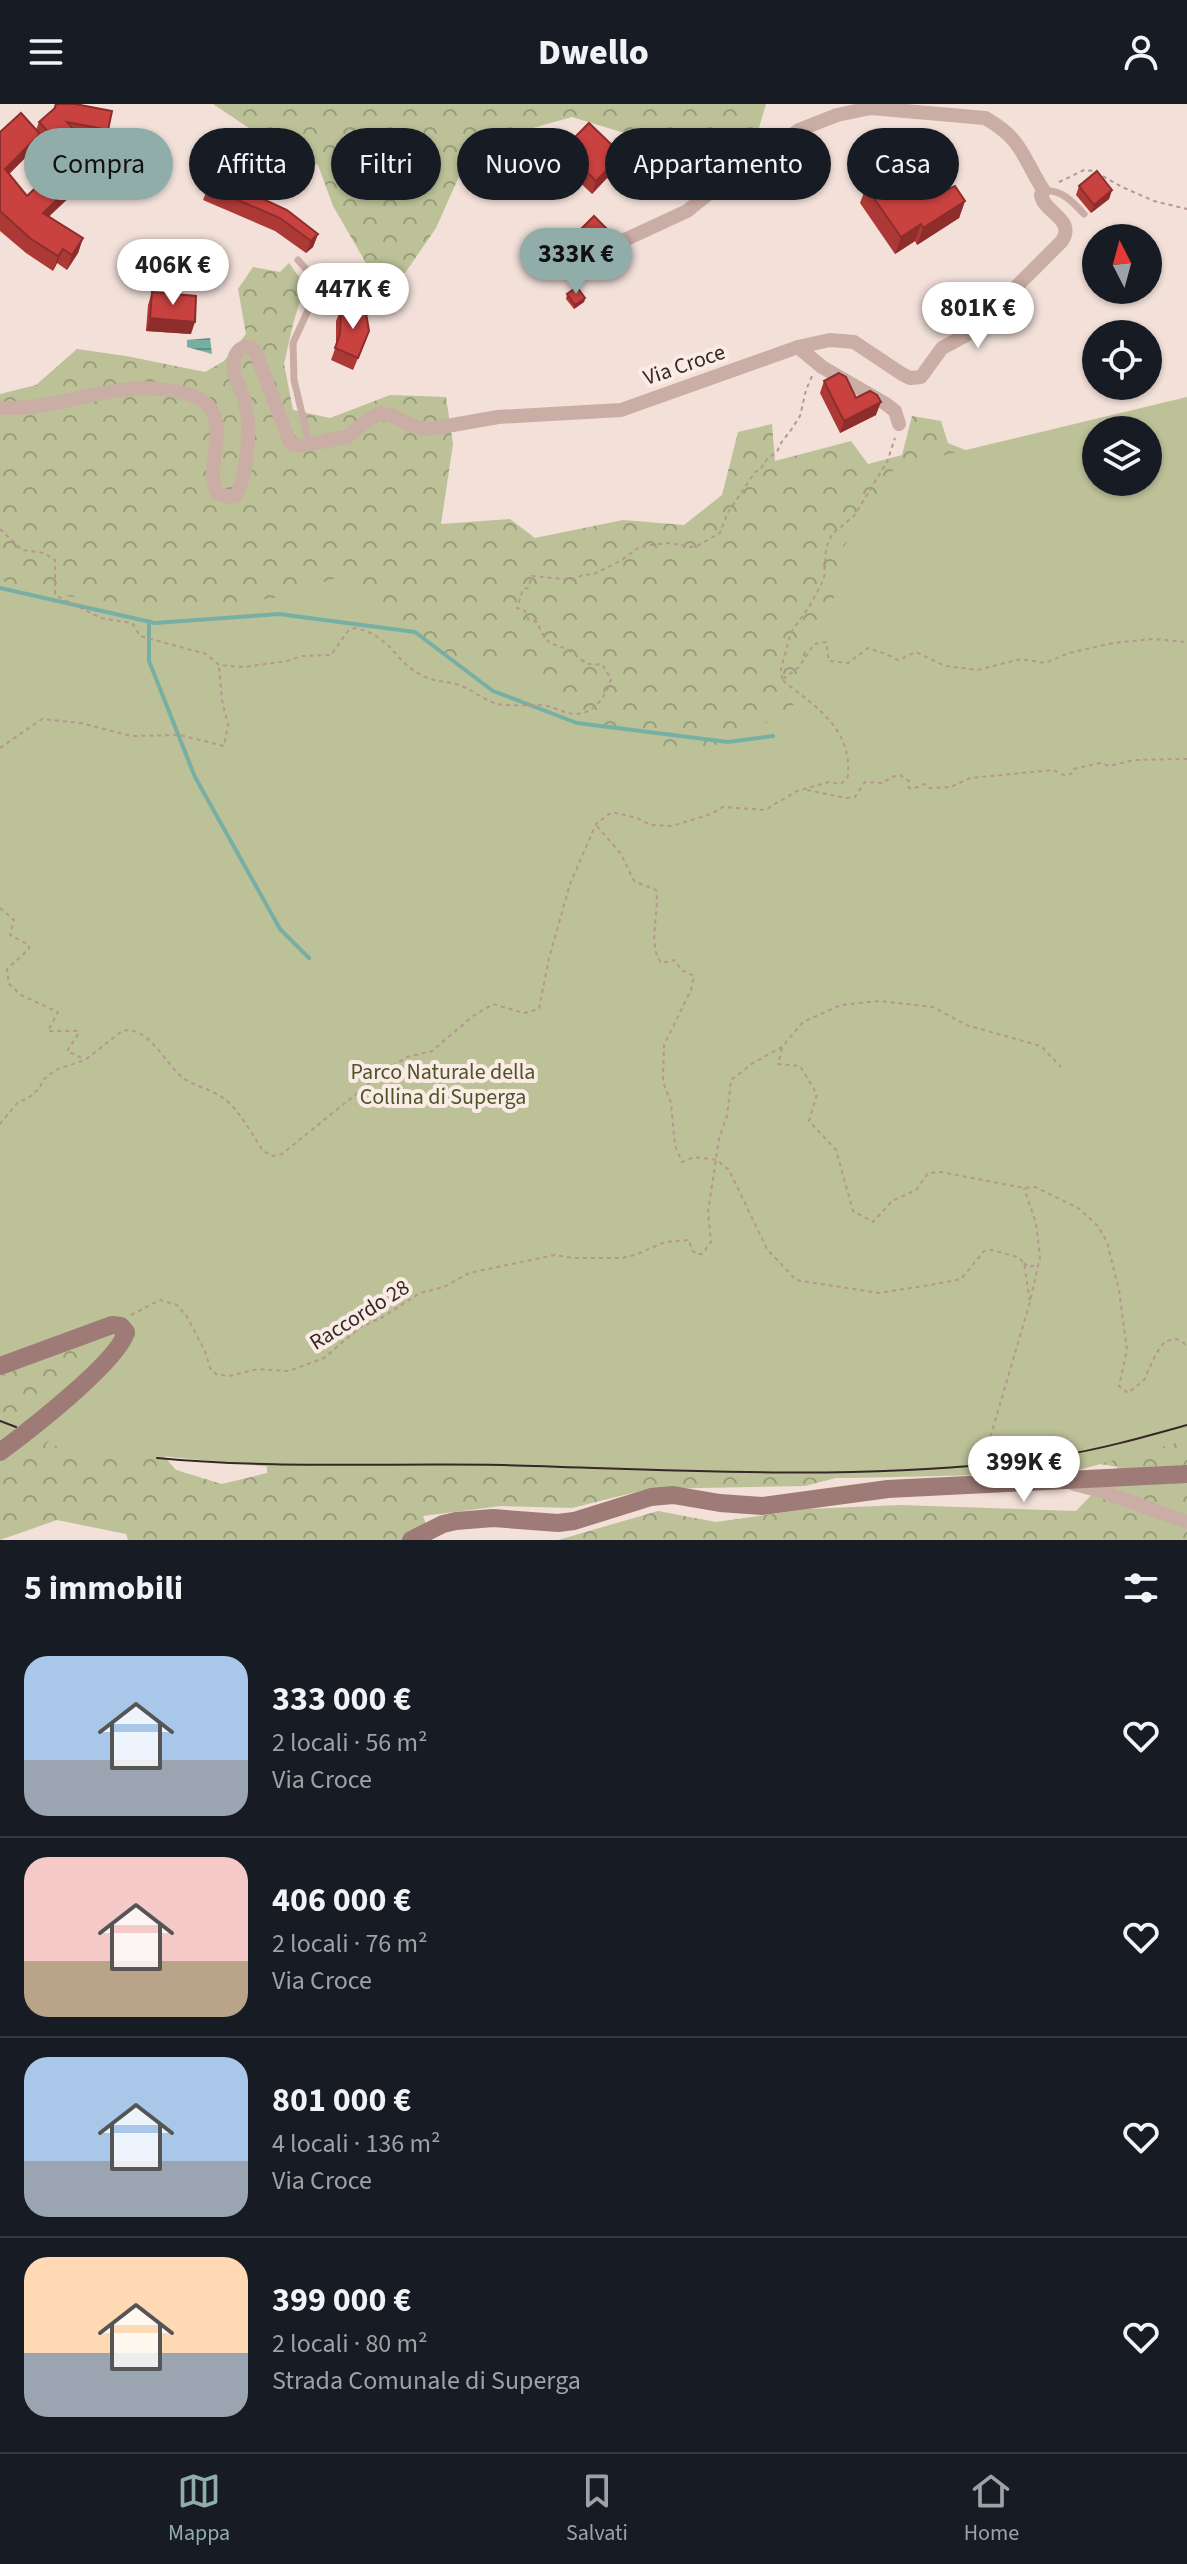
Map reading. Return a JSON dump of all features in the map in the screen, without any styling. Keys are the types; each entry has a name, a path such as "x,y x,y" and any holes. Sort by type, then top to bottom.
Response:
{"street":[{"name":"Via Croce","path":"309,443 347,437 381,413 412,426 430,429 498,417 621,410 798,347 830,340 854,342 902,374 910,378 921,377 942,348 970,333 1066,236 1063,222 1042,202 1044,191 1015,139 1001,127 985,118 871,108 837,115 799,130 734,173 687,211 618,243"},
{"path":"2,407 32,407 109,390 138,387 167,389 197,397 211,409 216,428 212,471 214,486 217,493 227,497 236,495 240,488 248,426 246,404 234,372 234,360 244,346 251,347 256,353 291,444 300,446 309,443"},
{"path":"798,347 822,367 886,404 895,411 899,424"},
{"path":"0,1366 112,1325 121,1326 126,1332 124,1341 105,1363 0,1452"},
{"path":"411,1540 456,1521 493,1518 566,1522 651,1497 673,1495 762,1506 888,1489 1187,1474"},
{"path":"1061,1481 1101,1491 1187,1522"}],"lane":[{"path":"1044,191 1050,190 1072,199 1084,214"},
{"path":"298,260 313,277 315,295 293,343 294,380 309,443"}],"path":[{"path":"1044,191 1084,170 1094,171 1154,201 1187,209"},
{"path":"0,529 22,550 44,553 55,560 55,595 101,618 132,623 140,636 206,654 219,665 244,667 302,656 331,655 348,631 355,628 381,637 398,657 421,676 460,685 499,706 512,703 539,705 568,715 585,712 607,692 611,679 602,664 590,666 574,654 550,644 537,622 528,619 525,611 517,608 523,589 528,588 532,576 572,580 585,574 592,575 641,546 670,543 697,546 720,533 727,514 755,472 777,452 800,416 811,376 822,367"},
{"path":"0,1124 18,1102 39,1089 43,1080 55,1070 85,1060 122,1031 135,1031 150,1041 181,1077 227,1100 263,1151 272,1156 282,1154 382,1073 407,1057 432,1051 473,1016 493,1004 524,1013 539,1009 549,958 570,884 596,824 612,812 651,825 672,826 723,807 765,810 803,789 829,782 841,784 848,776 846,744 834,724 782,680 781,669 791,632 824,579 826,548 832,534 854,516 887,462 899,424"},
{"path":"782,680 799,667 814,644 826,642 829,661 848,663 868,648 898,660 916,652 945,666 977,670 1021,659 1045,663 1069,653 1113,643 1153,639 1187,642"},
{"path":"0,748 42,719 81,723 131,736 180,735 224,746 228,725 219,665"},
{"path":"803,789 846,798 855,797 865,782 883,783 900,775 909,781 909,788 913,789 924,784 929,788 951,787 970,778 1053,770 1064,775 1071,774 1073,769 1100,763 1109,766 1134,760 1187,759"},
{"path":"596,824 621,854 634,881 656,890 659,905 655,922 655,954 661,963 675,960 681,970 694,976 691,990 664,1045 663,1082 671,1103 675,1146 682,1162 694,1157 717,1160 729,1170 767,1249 796,1280 879,1293 961,1279 984,1251 1018,1257 1028,1267 1039,1265"},
{"path":"0,908 14,920 10,935 29,945 29,949 7,969 9,984 21,995 58,1012 48,1031 79,1033 67,1051 85,1060"},
{"path":"717,1160 731,1080 782,1047 803,1022 841,1005 879,1001 933,1007 966,1025 1041,1046 1061,1067"},
{"path":"782,1047 778,1064 800,1066 817,1094 809,1121 836,1150 853,1211 873,1222 892,1201 916,1190 928,1173 940,1172 1024,1188 1035,1187 1078,1208 1098,1226 1107,1242 1119,1290 1127,1350 1119,1386 1128,1393 1144,1380 1165,1341 1176,1339 1187,1348"},
{"name":"Raccordo 28","path":"112,1325 160,1300 177,1305 187,1317 205,1351 210,1368 216,1374 229,1376 258,1369 289,1371 324,1358 359,1328 383,1317 420,1293 444,1287 469,1273 523,1259 555,1255 622,1258 665,1242 689,1240 692,1250 702,1254 711,1242 708,1212 717,1160"},
{"path":"984,1485 985,1455 1039,1265 1036,1223 1024,1188"},
{"path":"1024,1263 1030,1302"}],"green space":[{"path":"213,104 766,104 759,128 608,128 572,117 533,128 457,128 457,181 436,228 405,273 370,270 333,206 315,164 315,128 249,128"},
{"name":"Parco Naturale della Collina di Superga","path":"289,263 305,285 284,364 293,410 330,418 390,395 446,397 453,444 441,524 510,519 535,538 623,520 684,525 722,495 738,432 772,424 775,461 851,441 868,464 902,455 912,416 941,421 948,443 995,462 1082,479 1082,496 1162,496 1162,482 1187,482 1187,1540 558,1540 658,1511 716,1522 807,1509 901,1505 1076,1511 1118,1467 1032,1453 923,1455 805,1486 648,1489 572,1508 501,1506 423,1516 432,1540 128,1540 126,1534 57,1520 0,1540 0,394 36,385 77,349 205,372 224,361 246,334 238,289 253,267 280,272","holes":["267,1437 267,1473 222,1484 176,1470 151,1441"]},
{"name":"Parco Naturale della Collina di Superga","path":"1187,397 1187,1440 1068,1473 850,1478 325,1472 45,1445 119,1365 139,1329 111,1330 92,1336 4,1375 0,1374 0,580 35,592 174,610 274,598 342,576 377,599 441,656 517,666 597,725 675,754 728,742 768,722 796,703 808,639 833,609 838,556 895,467 1082,422 1082,496 1162,496 1162,416 1108,416"}],"water":[{"path":"210,338 212,354 187,347 187,340"}],"building":[{"path":"56,104 75,104 112,111 108,128 67,122 72,128 45,128 39,122"},
{"path":"21,113 35,128 24,128 24,150 5,169 24,192 24,200 57,200 43,213 83,238 72,255 63,249 58,256 31,239 0,211 0,132"},
{"path":"589,123 605,138 605,172 596,181 589,174 589,128 584,128"},
{"path":"1097,171 1112,190 1094,205 1079,186"},
{"path":"959,192 965,201 923,228 921,224 901,237 875,200 959,200"},
{"path":"238,200 265,200 287,210 318,234 311,241 280,218"},
{"path":"594,216 607,229 590,246 577,233"},
{"path":"577,287 585,298 575,305 567,294"},
{"path":"152,292 196,296 195,322 150,318"},
{"path":"365,307 369,331 358,358 335,348 340,334 341,309"},
{"path":"839,373 846,377 856,398 870,391 881,402 844,421 824,381"}],"waterway":[{"path":"0,588 155,623 279,614 415,632 493,691 577,723 728,742 773,736"},
{"path":"149,621 149,661 195,777 280,929 309,958"}],"tram line":[{"path":"0,1421 16,1427"},
{"path":"157,1458 286,1465 502,1465 780,1472 920,1470 1058,1456 1187,1425"}]}
